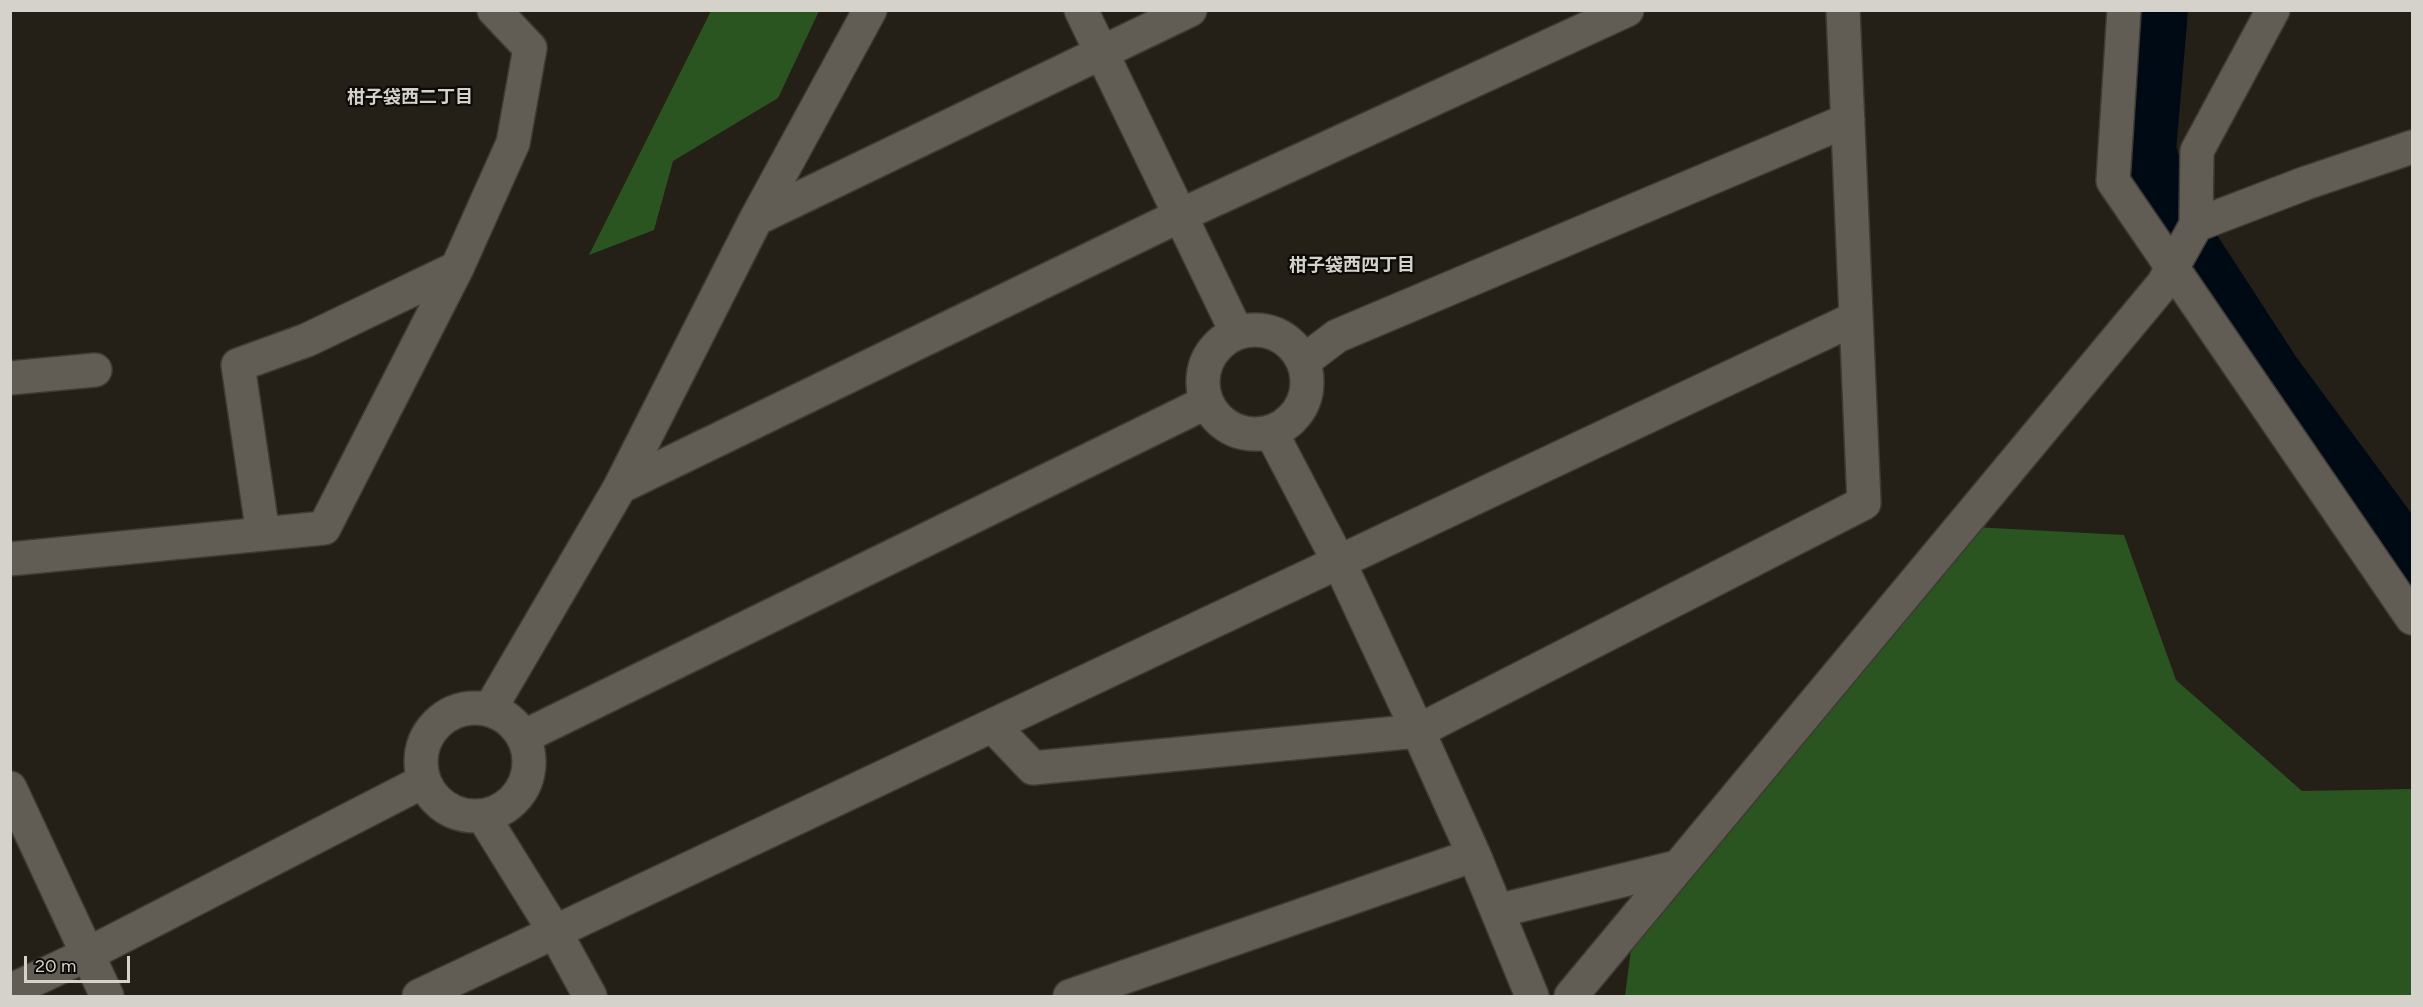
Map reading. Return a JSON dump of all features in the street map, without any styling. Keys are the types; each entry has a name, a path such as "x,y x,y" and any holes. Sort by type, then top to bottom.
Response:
{"street":[{"path":"10,559 324,528 457,268 513,142 530,48 494,10"},
{"path":"490,709 620,487 756,219 870,10"},
{"path":"1081,10 1236,333"},
{"path":"756,219 1190,10"},
{"path":"620,487 1179,216 1627,10"},
{"path":"993,726 1033,768 1418,730 1864,503 1843,10"},
{"path":"2124,10 2113,181 2167,277 2412,618"},
{"path":"1571,996 2167,277 2196,225 2197,151 2273,10"},
{"path":"1304,361 1337,336 1848,120"},
{"path":"2196,225 2306,183 2412,147"},
{"path":"263,534 238,366 307,340 457,268"},
{"path":"419,996 1856,318"},
{"path":"1252,329 1268,331 1283,337 1304,361 1308,378 1306,395 1299,412 1287,424 1271,432 1256,434 1241,432 1227,426 1215,416 1207,402 1203,386 1205,369 1211,354 1222,341 1236,333 1252,329"},
{"path":"10,378 95,370"},
{"path":"523,736 1207,402"},
{"path":"1271,432 1339,562 1418,730 1474,855 1532,996"},
{"path":"473,707 490,709 515,724 523,736 529,753 529,770 524,787 514,800 500,810 483,816 465,815 447,808 433,796 424,781 421,764 423,747 430,731 441,718 473,707"},
{"path":"10,991 88,954 424,781"},
{"path":"10,789 107,996"},
{"path":"483,816 555,932 590,996"},
{"path":"1070,996 1474,855"},
{"path":"1497,911 1677,867"}],"green space":[{"path":"711,11 819,11 778,98 673,161 654,230 589,255"},
{"path":"1973,527 2124,535 2176,680 2302,791 2412,789 2412,996 1625,996 1631,950"}],"waterway":[{"path":"2156,10 2144,150 2160,206 2269,374 2412,568"}],"district":[{"name":"柑子袋西二丁目","path":"410,98"},
{"name":"柑子袋西四丁目","path":"1352,266"}]}
